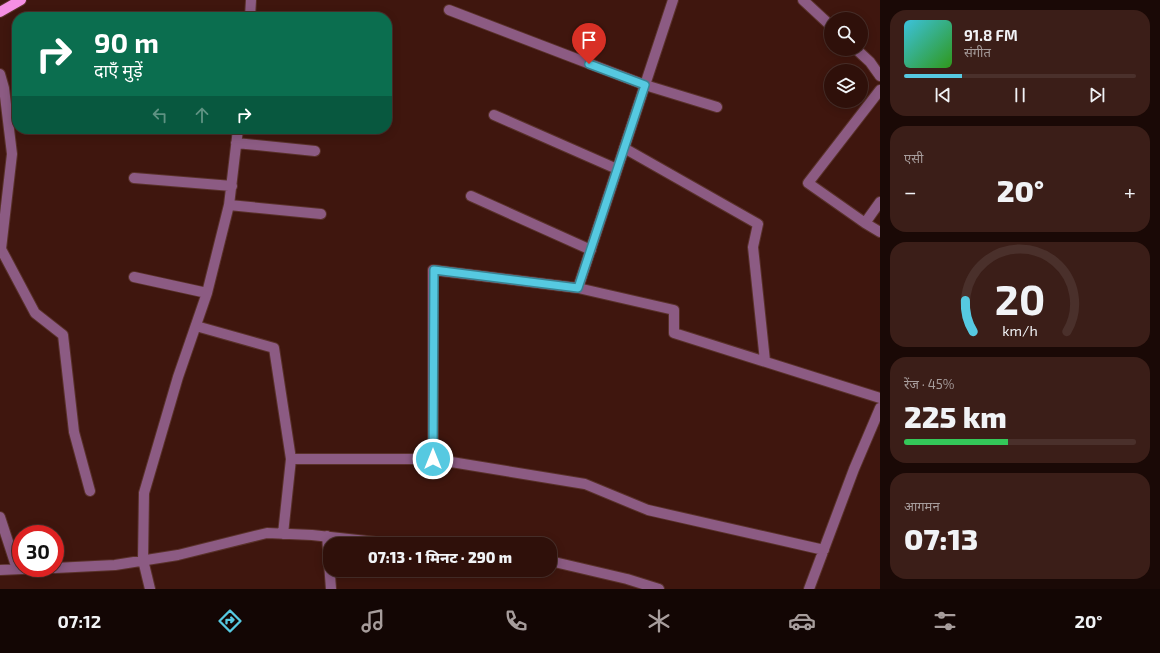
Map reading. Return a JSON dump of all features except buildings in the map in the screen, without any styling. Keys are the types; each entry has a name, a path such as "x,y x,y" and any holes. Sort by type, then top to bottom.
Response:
{"main road":[{"path":"0,12 21,0"}],"street":[{"path":"250,12 251,0"},
{"path":"578,288 672,0"},
{"path":"803,0 824,20"},
{"path":"449,10 645,85 717,107"},
{"path":"864,56 880,76"},
{"path":"0,74 4,88 12,154 0,249 35,313 63,335 74,432 90,491"},
{"path":"880,90 808,184 880,232"},
{"path":"494,115 617,169"},
{"path":"150,589 143,560 144,493 178,377 207,293 229,205 237,134"},
{"path":"236,143 315,151"},
{"path":"624,148 758,224 753,247 765,361"},
{"path":"134,178 232,186"},
{"path":"471,196 590,250"},
{"path":"865,223 880,202"},
{"path":"229,205 321,214"},
{"path":"433,459 434,270 578,288 674,310 674,333 880,398"},
{"path":"134,277 207,293"},
{"path":"196,326 274,348 291,459 283,534"},
{"path":"809,589 854,469 880,408"},
{"path":"291,459 433,459 585,484 648,510 824,550"},
{"path":"0,517 12,554"},
{"path":"64,568 115,565 178,555 267,533 335,537"},
{"path":"327,536 331,589"},
{"path":"557,563 627,579 659,589"},
{"path":"0,570 12,569"}],"route":[{"path":"433,459 434,270 578,288 645,85 589,64"}]}
